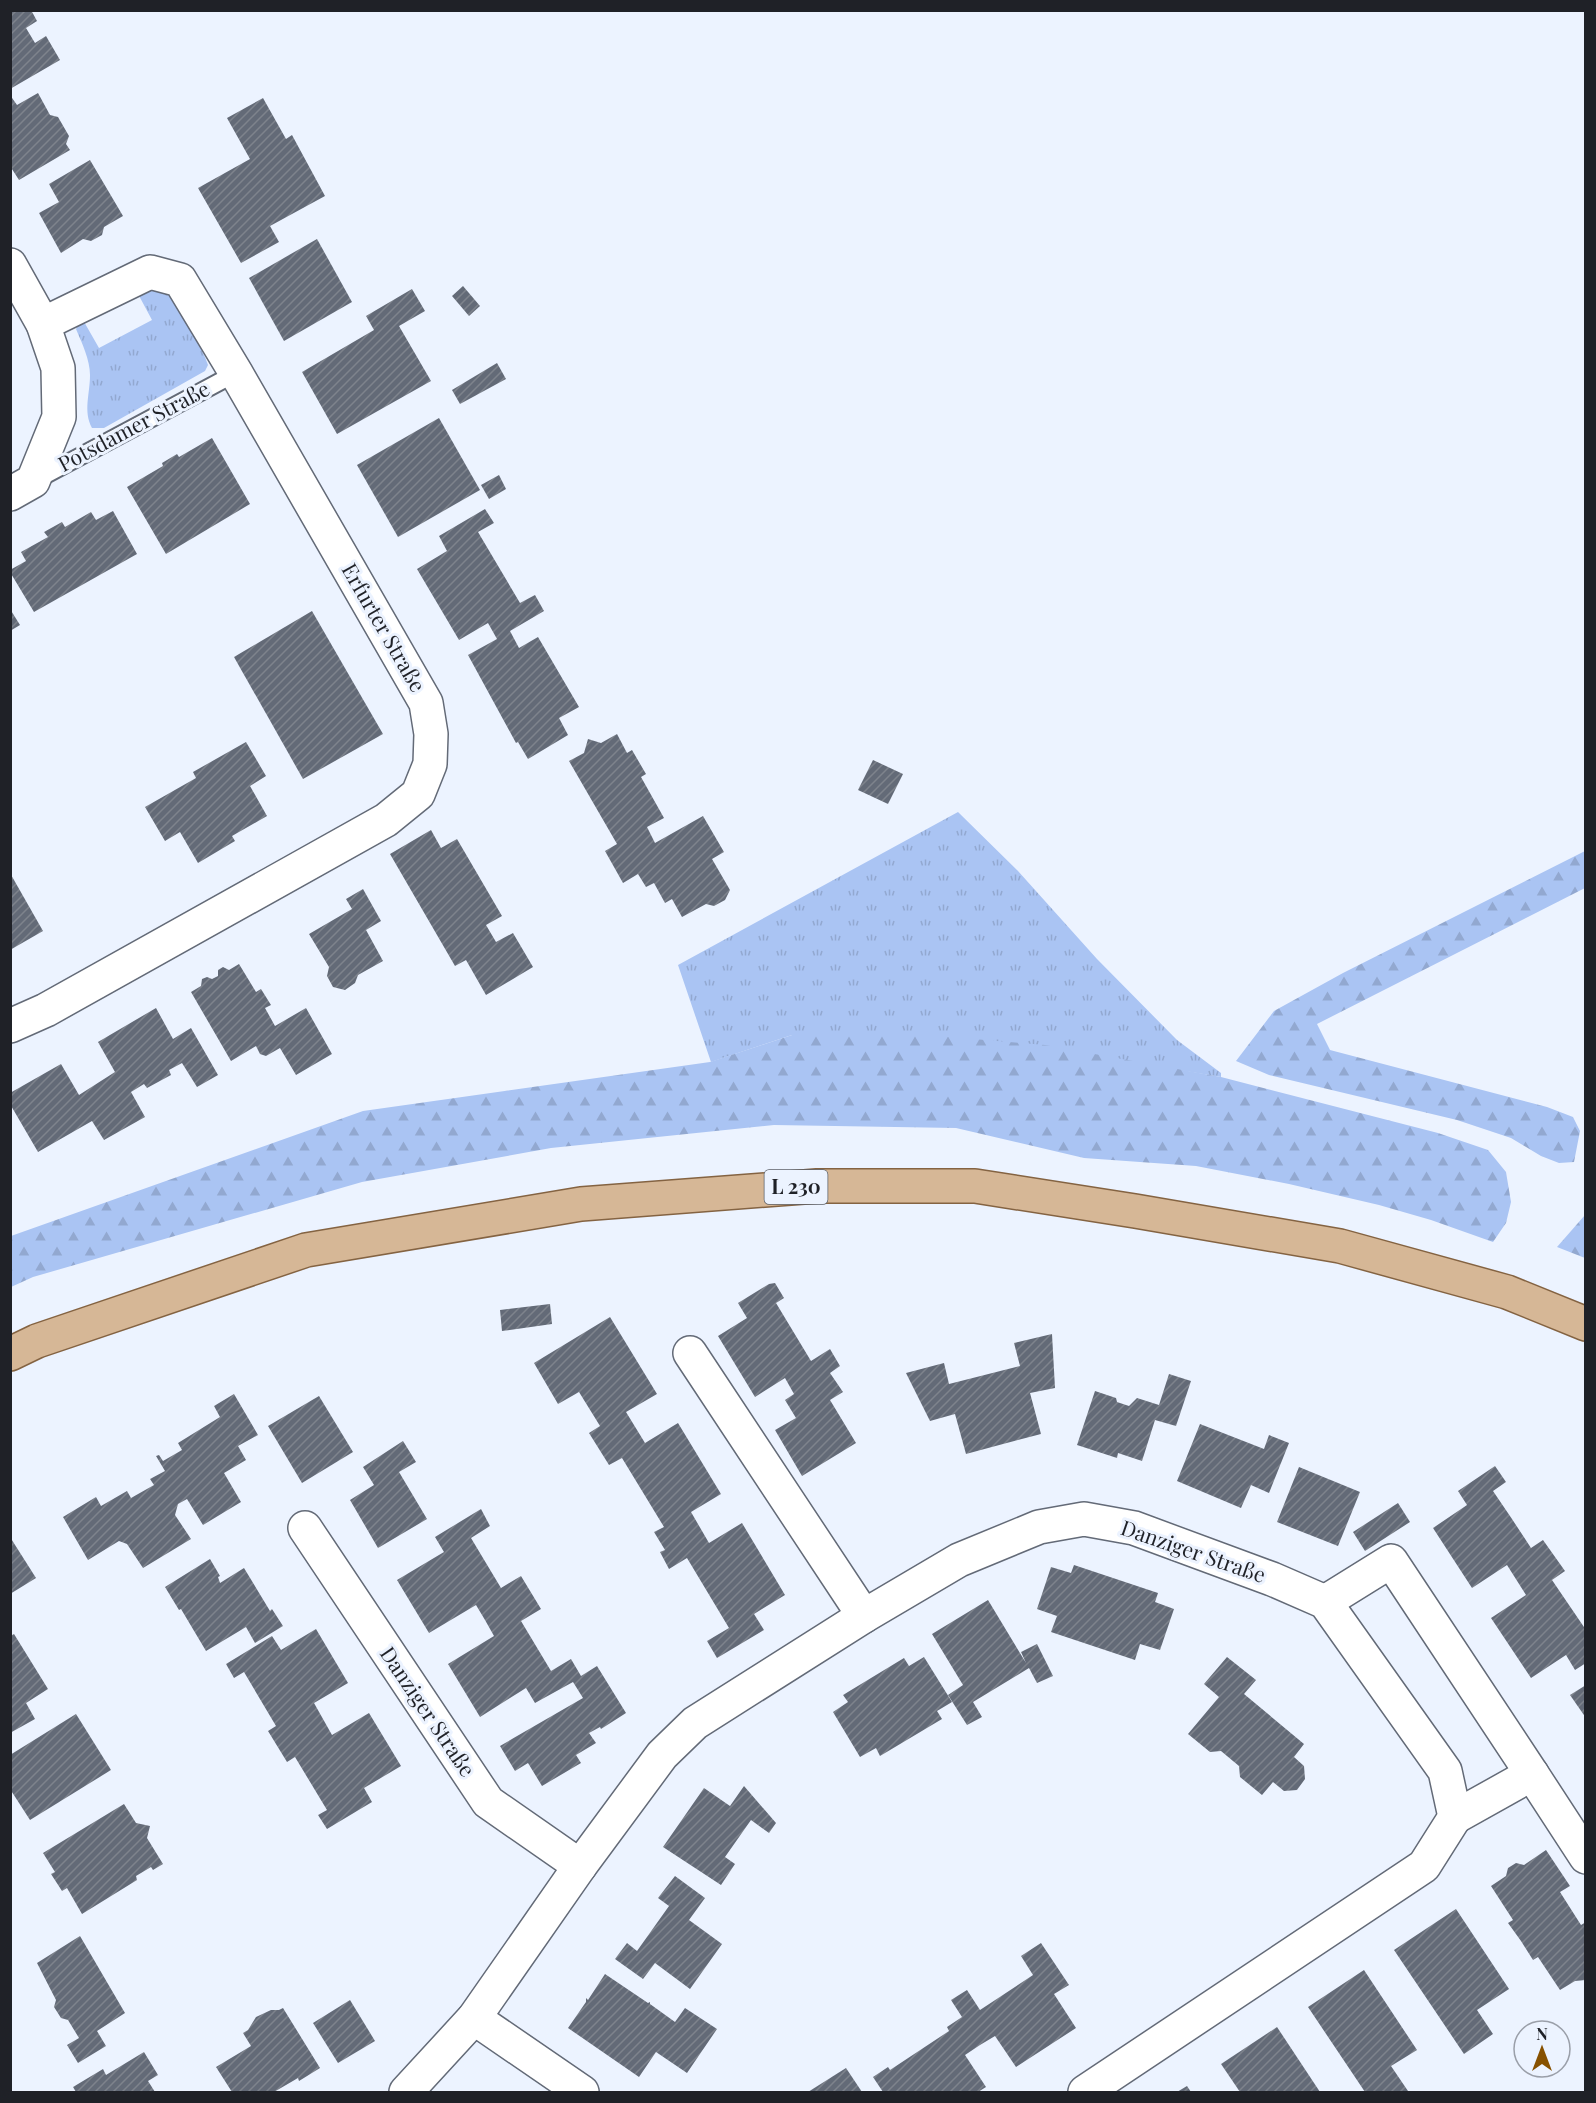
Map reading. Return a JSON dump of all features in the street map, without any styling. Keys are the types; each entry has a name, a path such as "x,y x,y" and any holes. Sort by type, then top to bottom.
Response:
{"main road":[{"name":"L 230","path":"10,1354 37,1341 306,1250 581,1204 817,1186 975,1186 1341,1246 1507,1292 1586,1324"}],"street":[{"name":"Potsdamer Straße","path":"10,265 43,324 58,368 59,417 22,488"},
{"name":"Erfurter Straße","path":"10,1026 46,1011 386,819 418,794 430,765 431,734 426,704 180,280 150,273 43,324"},
{"path":"690,1353 864,1616"},
{"name":"Danziger Straße","path":"406,2092 474,2018 580,1866 662,1755 695,1723 864,1616 959,1560 1039,1527 1084,1519 1134,1528 1272,1579 1325,1602"},
{"name":"Danziger Straße","path":"305,1528 488,1802 580,1866"},
{"path":"1455,1817 1444,1771 1325,1602 1391,1562 1586,1857"},
{"path":"1085,2092 1424,1866 1455,1817 1532,1774"},
{"path":"474,2018 582,2092"}],"lane":[{"name":"Potsdamer Straße","path":"22,488 236,373"}],"green space":[{"path":"143,288 164,293 175,301 191,328 208,365 205,371 104,428 92,428 87,409 90,369 76,329 83,320 99,348 152,320 137,292"},
{"path":"958,812 1018,871 1097,959 1177,1040 1221,1073 1221,1077 1185,1071 792,1035 711,1062 678,965"},
{"path":"1585,851 1585,888 1317,1024 1330,1050 1547,1107 1573,1117 1580,1131 1574,1162 1559,1163 1541,1156 1511,1138 1457,1120 1269,1075 1236,1061 1274,1011 1343,973"},
{"path":"914,1034 1045,1045 1221,1077 1438,1133 1488,1150 1506,1172 1511,1202 1506,1223 1493,1242 1379,1205 1289,1184 1196,1166 1084,1158 956,1128 774,1125 551,1148 362,1182 33,1277 11,1287 11,1236 363,1111 710,1062 792,1035"},
{"path":"1585,1215 1585,1258 1557,1247"}],"building":[{"path":"14,10 31,10 37,21 26,28 35,43 46,36 60,60 10,89 10,13"},
{"path":"38,93 50,115 58,117 69,136 66,144 70,150 19,180 10,166 10,95 17,105"},
{"path":"263,98 286,139 292,135 325,196 270,226 279,242 241,263 198,188 250,159 227,118"},
{"path":"90,160 123,216 104,227 102,235 91,241 83,239 61,253 39,213 59,202 49,184"},
{"path":"317,239 352,302 284,341 249,278"},
{"path":"463,286 480,306 469,316 452,296"},
{"path":"412,289 425,311 399,326 431,381 337,434 302,372 374,330 366,316"},
{"path":"497,363 506,379 460,404 452,390"},
{"path":"439,418 480,490 398,537 357,465"},
{"path":"212,438 250,504 166,554 127,487 163,466 162,463 177,454 179,457"},
{"path":"499,475 506,489 489,499 481,485"},
{"path":"485,509 494,523 478,532 520,603 535,595 544,611 510,631 519,648 538,637 579,707 559,718 568,735 528,759 518,742 516,743 468,655 497,639 488,623 459,640 417,569 447,551 439,536"},
{"path":"113,511 137,554 34,612 10,572 26,561 21,552 48,537 44,532 62,522 65,527 91,512 96,520"},
{"path":"10,609 20,625 10,631"},
{"path":"312,611 383,734 303,779 234,657"},
{"path":"617,734 627,753 632,750 646,774 641,777 664,818 647,827 655,843 703,816 724,852 712,859 730,890 725,900 714,906 706,904 682,917 672,899 665,903 654,883 646,887 638,874 623,883 605,851 617,844 569,761 584,753 588,739 601,743"},
{"path":"246,742 266,776 250,786 267,816 232,836 235,841 198,863 180,832 165,841 145,807 196,778 193,772"},
{"path":"873,760 903,774 888,804 858,790"},
{"path":"431,830 441,848 457,839 502,916 486,925 496,942 513,933 533,967 486,995 466,960 455,966 390,854"},
{"path":"10,873 43,931 10,950"},
{"path":"363,889 381,921 366,930 383,961 358,975 355,983 345,990 333,987 327,976 329,967 309,934 352,909 346,899"},
{"path":"239,964 256,992 261,989 271,1005 265,1008 275,1026 306,1008 332,1054 296,1075 280,1048 266,1056 260,1054 256,1046 231,1061 191,992 201,986 202,979 207,977 212,979 218,976 218,970 223,967 229,970"},
{"path":"156,1008 173,1039 191,1028 218,1075 197,1087 182,1063 169,1070 171,1075 147,1088 144,1084 131,1092 145,1117 104,1140 92,1121 38,1152 10,1104 10,1093 61,1064 79,1095 115,1072 98,1042"},
{"path":"775,1283 784,1298 776,1303 811,1361 830,1349 840,1366 830,1373 843,1392 830,1400 856,1443 802,1476 775,1430 796,1418 785,1400 794,1394 785,1378 755,1397 718,1336 747,1318 738,1303 769,1284"},
{"path":"550,1304 552,1324 502,1331 500,1310"},
{"path":"610,1317 657,1394 626,1412 645,1443 678,1423 721,1494 691,1512 709,1543 742,1523 785,1595 754,1614 764,1630 717,1658 707,1641 729,1628 687,1558 669,1569 660,1552 665,1550 654,1532 664,1527 622,1458 609,1465 589,1433 600,1426 579,1392 558,1404 534,1363"},
{"path":"1052,1334 1055,1388 1030,1393 1041,1434 966,1454 955,1414 930,1421 906,1373 944,1363 949,1384 1020,1366 1014,1343"},
{"path":"1169,1374 1191,1381 1176,1426 1155,1420 1142,1461 1118,1453 1117,1458 1077,1445 1095,1391 1116,1398 1117,1402 1129,1406 1137,1398 1159,1405"},
{"path":"234,1394 258,1435 238,1446 246,1460 224,1473 241,1502 203,1525 187,1499 178,1504 175,1515 191,1539 143,1568 127,1544 119,1541 88,1560 63,1517 96,1497 101,1506 127,1491 131,1498 154,1485 150,1479 165,1471 156,1456 159,1455 163,1461 182,1450 178,1443 220,1417 214,1406"},
{"path":"319,1396 353,1452 302,1483 268,1426"},
{"path":"1200,1424 1264,1449 1269,1435 1289,1443 1269,1493 1251,1485 1241,1508 1177,1481"},
{"path":"403,1441 416,1462 399,1472 427,1519 378,1548 350,1500 374,1485 363,1467"},
{"path":"1495,1466 1506,1482 1493,1491 1531,1548 1543,1540 1565,1571 1552,1580 1586,1630 1586,1663 1575,1670 1566,1655 1531,1678 1491,1618 1526,1595 1507,1565 1472,1588 1433,1528 1467,1505 1458,1491"},
{"path":"1299,1467 1360,1492 1338,1546 1277,1522"},
{"path":"1398,1503 1410,1522 1365,1551 1353,1532"},
{"path":"481,1509 490,1526 471,1538 501,1588 521,1576 541,1609 521,1621 551,1671 571,1659 581,1676 597,1666 626,1713 601,1729 600,1727 589,1733 596,1743 576,1755 581,1763 542,1786 528,1763 515,1771 500,1746 583,1698 573,1682 535,1703 526,1688 480,1717 448,1664 494,1636 476,1605 429,1633 397,1580 444,1552 435,1537"},
{"path":"10,1537 36,1578 10,1594"},
{"path":"210,1559 220,1576 218,1577 220,1583 244,1568 270,1611 272,1609 283,1626 255,1643 246,1627 206,1651 165,1587"},
{"path":"1074,1565 1158,1593 1155,1602 1174,1609 1160,1650 1140,1644 1135,1660 1051,1632 1057,1616 1037,1609 1051,1567 1071,1573"},
{"path":"988,1600 1026,1663 1021,1652 1037,1644 1053,1676 1037,1683 1029,1668 973,1702 982,1717 967,1725 948,1695 963,1685 932,1634"},
{"path":"316,1629 348,1683 314,1703 332,1735 369,1713 401,1766 364,1788 372,1802 327,1829 318,1815 327,1810 295,1757 287,1762 268,1731 276,1726 244,1672 234,1678 226,1664 272,1636 281,1650"},
{"path":"14,1634 48,1689 26,1703 35,1719 10,1733 10,1636"},
{"path":"924,1657 952,1702 937,1711 942,1719 880,1756 876,1748 860,1757 833,1712 848,1702 843,1695 904,1658 909,1666"},
{"path":"1227,1657 1256,1680 1244,1694 1304,1744 1294,1757 1304,1766 1305,1779 1297,1790 1284,1791 1273,1782 1262,1795 1240,1777 1239,1766 1221,1751 1210,1752 1188,1734 1219,1697 1204,1684"},
{"path":"1586,1685 1586,1718 1570,1695"},
{"path":"76,1714 111,1770 30,1820 10,1789 10,1755"},
{"path":"744,1786 776,1823 769,1833 751,1820 725,1857 735,1864 721,1885 663,1847 704,1788 730,1806"},
{"path":"124,1804 136,1823 150,1826 147,1838 163,1864 153,1870 151,1867 136,1876 137,1880 82,1914 67,1888 62,1891 51,1874 55,1872 43,1853"},
{"path":"1546,1850 1570,1886 1560,1892 1581,1925 1586,1922 1586,1980 1575,1981 1560,1990 1538,1957 1533,1960 1508,1923 1513,1920 1491,1886 1506,1876 1508,1868 1516,1863 1524,1865"},
{"path":"675,1876 705,1898 689,1920 722,1944 690,1989 655,1963 643,1979 615,1959 627,1943 637,1951 669,1906 658,1898"},
{"path":"1456,1909 1509,1989 1477,2010 1493,2034 1464,2054 1394,1950"},
{"path":"80,1936 125,2013 97,2031 106,2046 78,2063 67,2045 79,2038 68,2020 61,2018 54,2007 56,2000 37,1963"},
{"path":"1041,1943 1069,1985 1054,1994 1076,2028 1016,2067 995,2036 980,2045 965,2055 986,2087 978,2092 883,2092 873,2077 888,2067 890,2070 949,2031 947,2027 962,2017 951,2000 967,1990 980,2010 1033,1975 1021,1956"},
{"path":"1364,1970 1417,2050 1391,2066 1408,2091 1406,2092 1365,2092 1308,2007"},
{"path":"605,1974 648,2003 650,2002 675,2022 685,2008 717,2029 687,2073 656,2052 639,2077 568,2028 586,2002 586,1998 588,2000"},
{"path":"350,2000 375,2041 338,2063 313,2023"},
{"path":"283,2008 320,2068 299,2081 298,2078 274,2092 232,2092 216,2067 251,2046 243,2033 248,2030 256,2017 271,2010"},
{"path":"1277,2027 1320,2092 1240,2092 1221,2064"},
{"path":"144,2052 158,2075 148,2081 155,2092 76,2092 73,2087 103,2069 106,2075"},
{"path":"846,2068 862,2092 808,2092"},
{"path":"1187,2086 1191,2092 1177,2092"}]}
